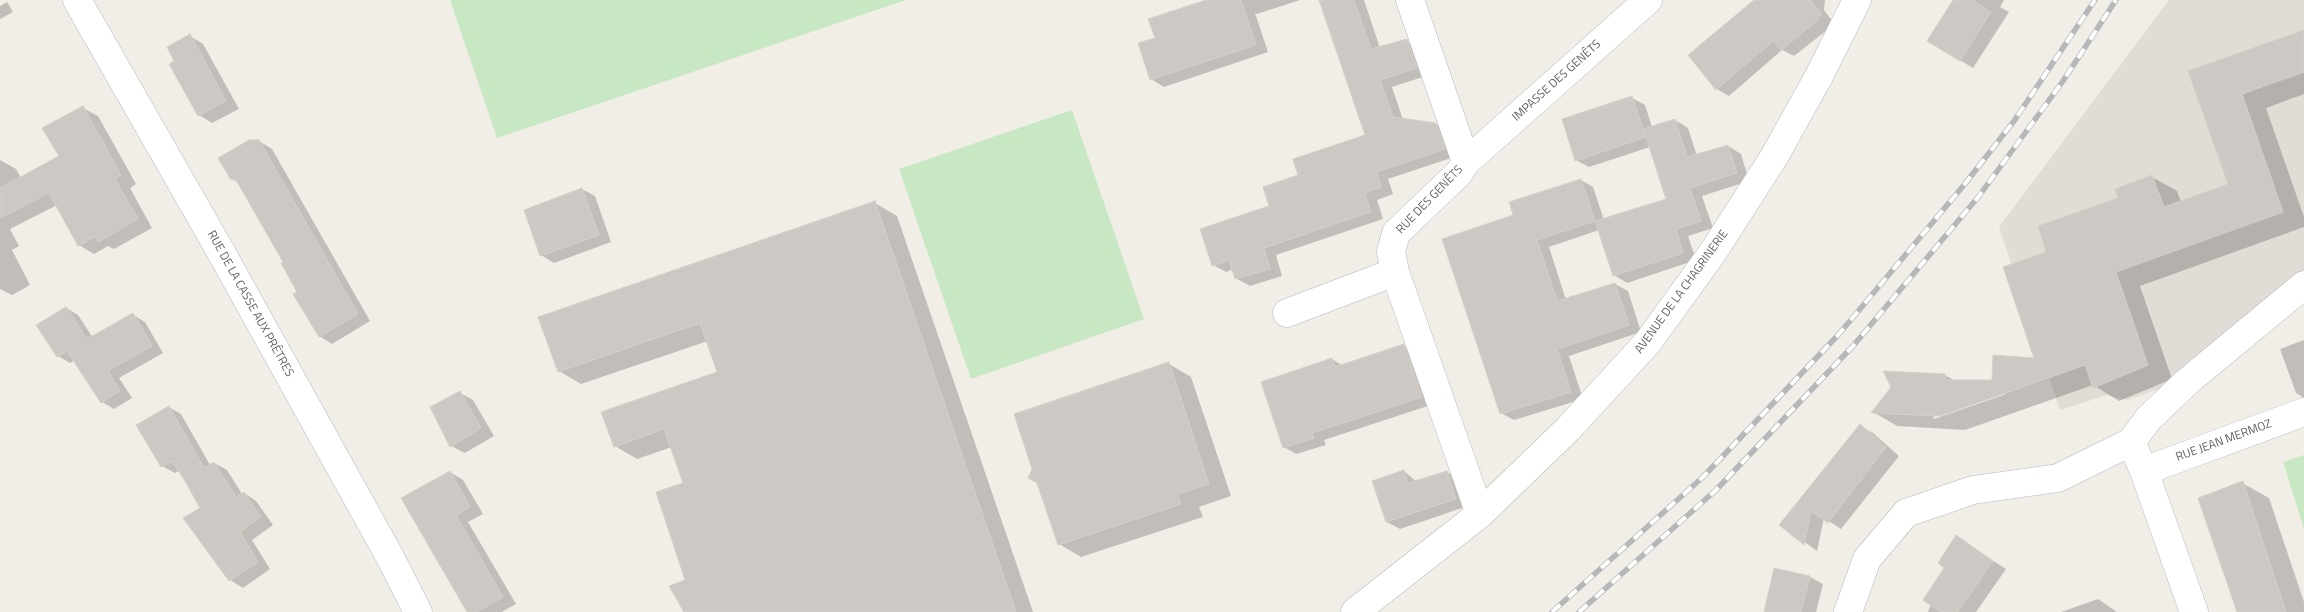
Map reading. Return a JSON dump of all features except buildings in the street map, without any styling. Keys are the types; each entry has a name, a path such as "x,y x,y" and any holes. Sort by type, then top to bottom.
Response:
{"street":[{"name":"RUE DES GENÊTS","path":"1410,0 1466,162 1459,173 1396,234 1390,252 1395,272 1480,514"},
{"name":"IMPASSE DES GENÊTS","path":"1466,162 1648,0"},
{"name":"AVENUE DE LA CHAGRINERIE","path":"1355,612 1480,514 1568,429 1654,335 1714,252 1774,157 1819,76 1857,0"},
{"name":"RUE DE LA CASSE AUX PRÊTRES","path":"81,9 221,252 390,557 418,612"},
{"path":"1287,313 1395,272"},
{"path":"1848,612 1867,559 1906,513 1973,490 2058,478 2131,442 2149,418 2188,381 2304,286"},
{"name":"RUE JEAN MERMOZ","path":"2144,470 2304,412"},
{"path":"2131,442 2144,470 2194,612"}],"shaded area":[{"path":"2169,0 2304,0 2304,272 2162,388 2127,400 2107,395 2060,410 1999,227"}],"green space":[{"path":"450,0 906,0 497,138"},
{"path":"1072,110 1144,319 971,379 899,169"},
{"path":"2304,455 2304,529 2283,462"}],"railway":[{"path":"1552,612 1703,477 1839,334 1964,185 2014,121 2095,0"},
{"path":"1579,612 1716,490 1853,346 1979,196 2063,81 2116,0"}]}
